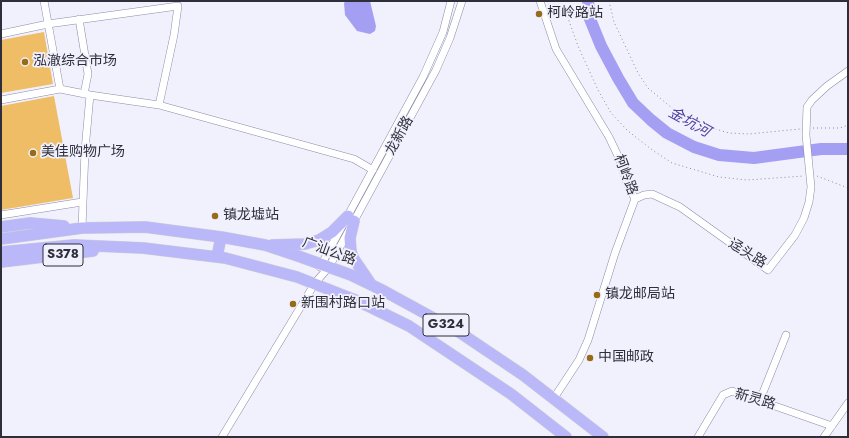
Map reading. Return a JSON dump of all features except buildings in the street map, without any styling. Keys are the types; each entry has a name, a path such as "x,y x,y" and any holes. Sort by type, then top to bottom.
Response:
{"highway":[{"path":"265,245 312,243 326,236 351,218"},
{"path":"351,218 351,252 354,259 372,285"},
{"name":"S378","path":"1,227 30,223 82,228"},
{"name":"广汕公路","path":"1,239 82,228 145,227 221,237 265,245 325,265 372,285 459,332 554,398 604,437"},
{"path":"217,257 221,237"},
{"name":"G324","path":"1,252 74,245 126,247 167,250 217,257 278,270 315,283 409,326 511,394 566,437"},
{"name":"S378","path":"1,262 126,247"},
{"path":"409,326 420,310"}],"street":[{"path":"44,1 60,89"},
{"name":"龙新路","path":"351,218 373,170 435,52 443,32 451,1"},
{"name":"龙新路","path":"222,437 315,283 436,70 450,38 462,1"},
{"name":"柯岭路","path":"540,1 556,49 609,137 635,198 615,253 588,340 579,360 554,398"},
{"path":"1,34 79,19 178,6 174,35 159,105"},
{"path":"79,19 88,74 82,228"},
{"path":"810,176 806,131 807,107 812,100 827,86 848,71"},
{"path":"1,100 60,89 159,105 354,159 373,170"},
{"name":"迳头路","path":"635,198 644,194 652,194 680,207 768,270 795,235 804,218 810,196 810,176"},
{"path":"1,215 82,202"},
{"path":"760,400 786,335"},
{"name":"新灵路","path":"698,437 724,396 727,393 732,392 760,400 832,426"},
{"path":"824,437 847,406"}],"path":[{"path":"564,1 578,46 598,90 611,113 628,131 672,163 719,177 747,180 810,176 826,179 848,188"},
{"path":"610,1 614,22 645,83 663,103 692,122 729,133 749,134 840,128 848,125"}],"shaded area":[{"path":"346,1 370,1 376,26 375,31 370,34 357,31 345,15 344,3"}],"waterway":[{"name":"金坑河","path":"588,1 590,19 601,46 618,78 633,103 667,133 694,147 719,155 754,158 821,149 848,149"}],"place":[{"name":"柯岭路站","path":"539,14"},
{"name":"泓澈综合市场","path":"25,62"},
{"name":"美佳购物广场","path":"33,153"},
{"name":"镇龙墟站","path":"215,216"},
{"name":"镇龙邮局站","path":"597,295"},
{"name":"新围村路口站","path":"293,304"},
{"name":"中国邮政","path":"590,358"}]}
